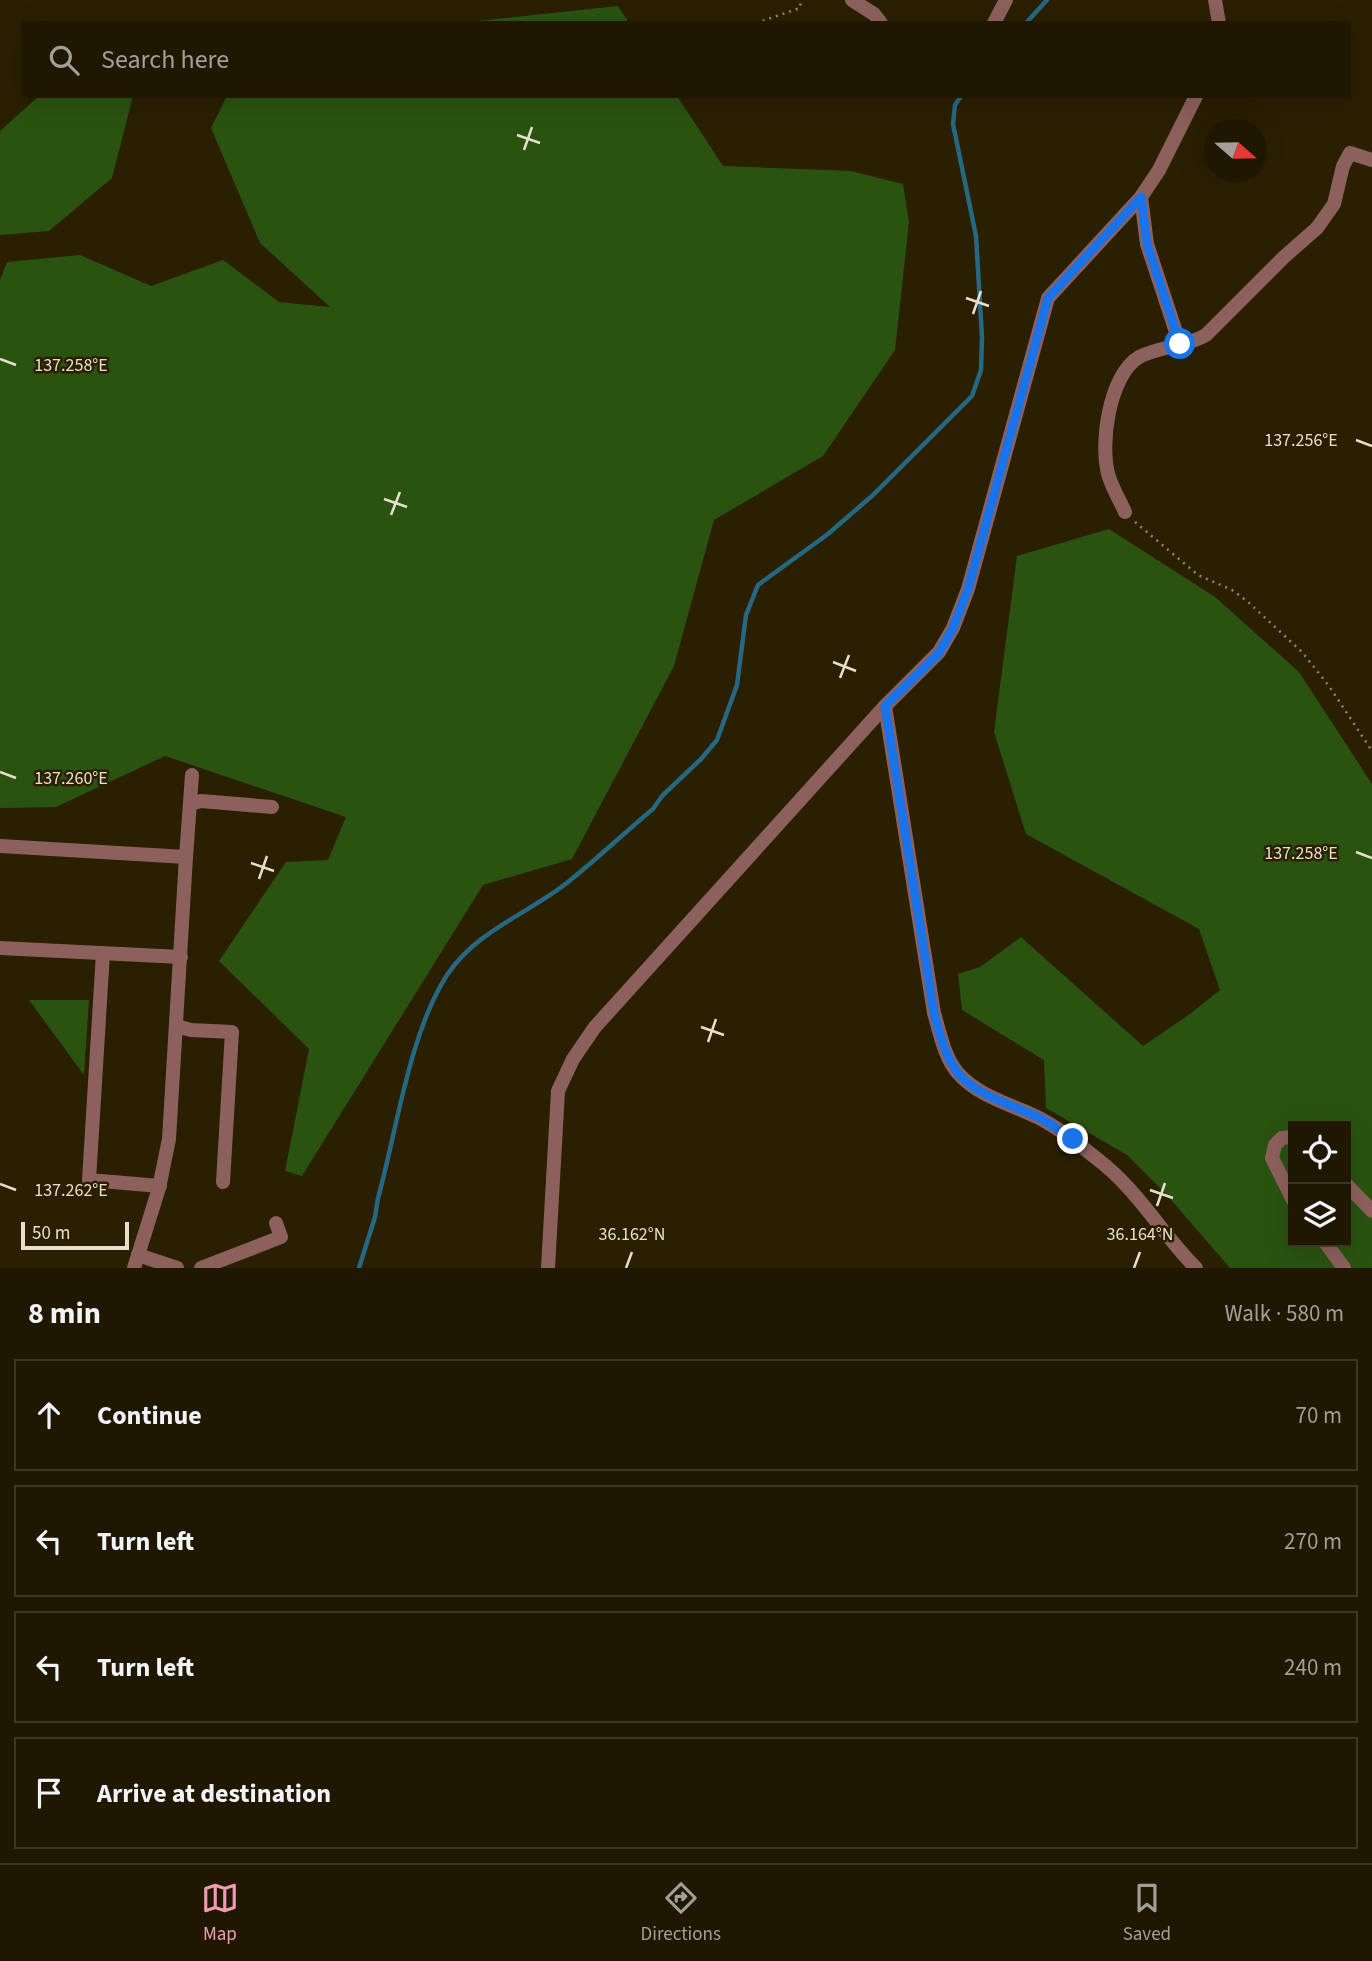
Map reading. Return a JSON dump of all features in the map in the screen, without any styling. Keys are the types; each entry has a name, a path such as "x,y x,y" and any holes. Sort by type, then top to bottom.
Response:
{"street":[{"path":"852,0 862,9 874,14 879,21"},
{"path":"995,21 1006,0"},
{"path":"1214,0 1219,21"},
{"path":"548,1268 556,1104 573,1059 595,1027 885,706 939,653 953,628 968,589 1048,298 1141,197 1159,170 1195,98"},
{"path":"1125,512 1108,476 1105,449 1117,384 1132,362 1143,355 1191,342 1206,335 1317,228 1334,204 1343,166 1350,153 1372,160"},
{"path":"1141,197 1147,244 1180,344"},
{"path":"885,706 934,1013 944,1048 956,1071 966,1082 1041,1119 1073,1139 1110,1170 1196,1268"},
{"path":"177,1268 136,1262 160,1186 169,1139 192,775"},
{"path":"190,804 201,801 272,807"},
{"path":"0,846 187,857"},
{"path":"0,948 181,957"},
{"path":"103,953 89,1180 160,1186"},
{"path":"176,1026 191,1030 232,1032 223,1182"},
{"path":"1288,1137 1282,1138 1275,1145 1272,1158 1288,1190"},
{"path":"1351,1189 1372,1211"},
{"path":"201,1268 281,1237 276,1223"},
{"path":"1329,1247 1344,1268"}],"path":[{"path":"762,21 800,8 801,0"},
{"path":"1125,512 1198,575 1232,590 1247,601 1302,652 1329,686 1372,751"}],"green space":[{"path":"618,6 628,21 477,21"},
{"path":"37,98 132,98 112,178 49,231 0,235 0,131"},
{"path":"226,98 678,98 723,166 851,171 903,184 909,222 895,350 823,456 714,520 674,666 572,859 483,885 302,1176 285,1171 309,1049 219,961 286,862 328,860 346,817 165,756 56,807 0,808 0,280 7,262 80,255 151,286 223,260 279,302 330,307 260,243 211,128"},
{"path":"1109,529 1215,597 1299,672 1372,784 1372,1268 1230,1268 1166,1194 1127,1155 1046,1108 1044,1060 962,1010 958,974 980,967 1021,937 1143,1046 1220,990 1199,929 1026,834 994,732 1017,556"},
{"path":"29,1000 89,1000 84,1075"}],"waterway":[{"path":"1028,21 1047,0"},
{"path":"359,1268 375,1217 413,1054 434,999 447,975 459,959 488,934 568,882 653,809 662,796 701,759 717,740 737,685 746,615 758,585 828,534 873,495 972,396 981,370 982,337 976,236 953,124 955,105 960,98"}],"route":[{"path":"1073,1139 1041,1119 966,1082 956,1071 944,1048 934,1013 885,706 939,653 953,628 968,589 1048,298 1141,197 1147,244 1180,344"}]}
